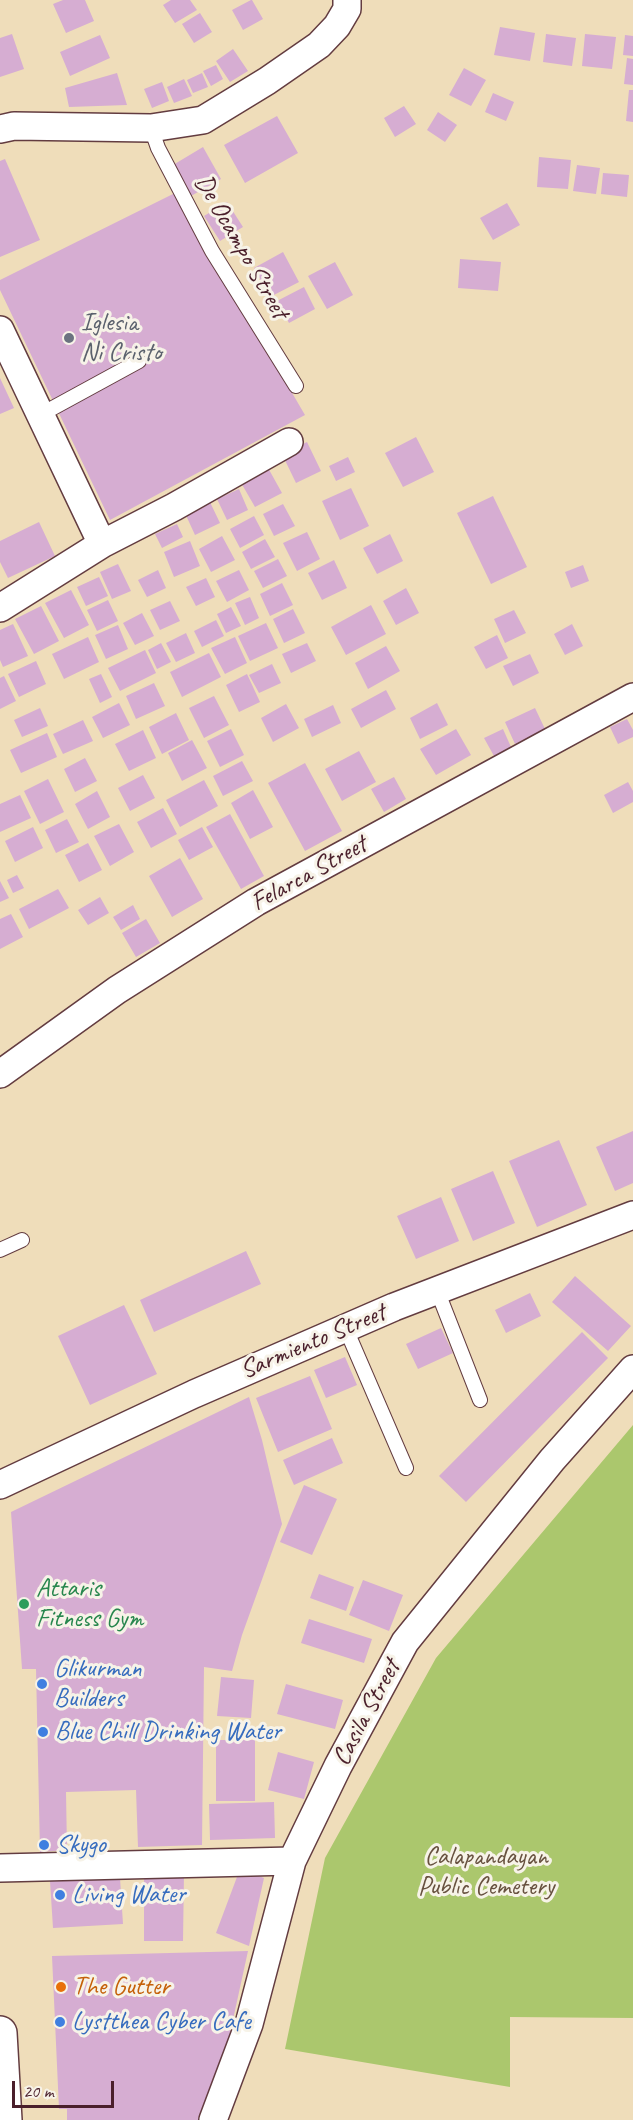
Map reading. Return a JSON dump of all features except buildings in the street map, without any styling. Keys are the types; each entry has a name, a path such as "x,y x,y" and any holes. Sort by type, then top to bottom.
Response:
{"main road":[{"path":"0,2033 5,2120"}],"street":[{"path":"0,129 14,126 151,128 203,120 267,81 319,45 338,26 347,9 347,0"},
{"path":"0,330 102,544"},
{"path":"0,608 102,544 174,507 289,442"},
{"name":"Felarca Street","path":"0,1074 117,990 256,902 633,697"},
{"name":"Sarmiento Street","path":"0,1485 194,1394 437,1290 633,1215"},
{"name":"Casila Street","path":"213,2120 249,2024 292,1862 339,1766 405,1642 552,1460 633,1369"},
{"path":"0,1868 292,1862"}],"lane":[{"name":"De Ocampo Street","path":"151,128 158,148 212,251 296,386"},
{"path":"40,415 139,361"},
{"path":"0,1250 22,1240"},
{"path":"437,1290 480,1400"},
{"path":"346,1329 406,1468"}],"green space":[{"name":"Calapandayan Public Cemetery","path":"633,1425 633,2018 510,2017 510,2087 285,2049 325,1858 436,1658"}],"place":[{"name":"Iglesia Ni Cristo","path":"69,338"},
{"name":"Attaris Fitness Gym","path":"24,1604"},
{"name":"Glikurman Builders","path":"42,1684"},
{"name":"Blue Chill Drinking Water","path":"43,1732"},
{"name":"Skygo","path":"44,1845"},
{"name":"Living Water","path":"60,1895"},
{"name":"The Gutter","path":"61,1987"},
{"name":"Lystthea Cyber Cafe","path":"60,2022"}]}
